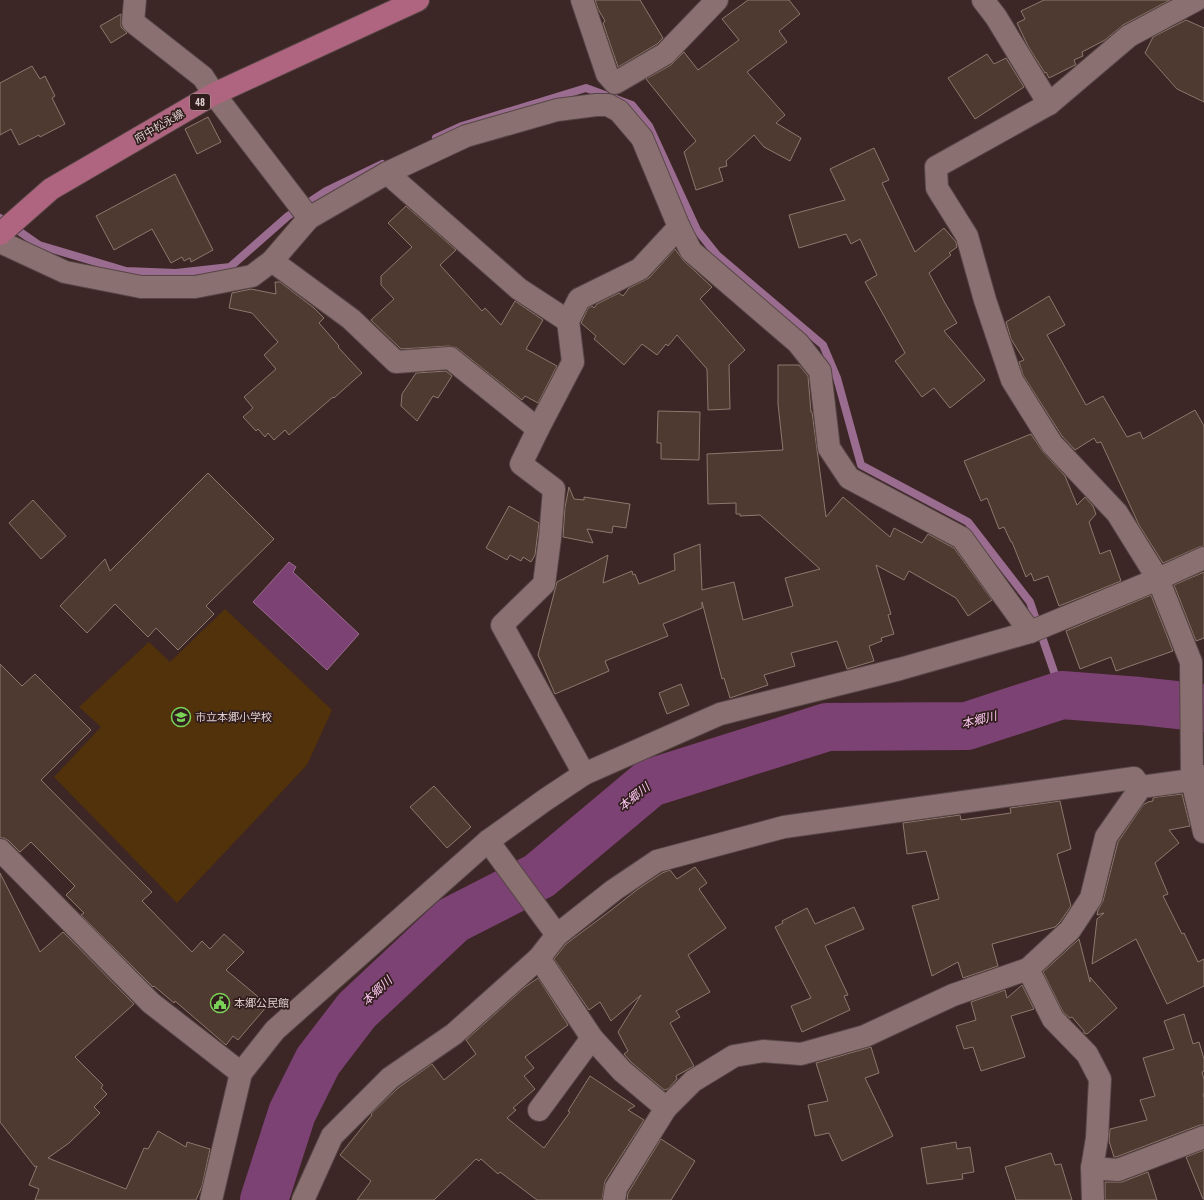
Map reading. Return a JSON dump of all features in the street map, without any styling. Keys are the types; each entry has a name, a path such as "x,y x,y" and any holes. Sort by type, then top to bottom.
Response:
{"main road":[{"name":"府中松永線","path":"0,234 51,189 214,94 418,0"}],"street":[{"path":"135,0 133,22 203,77 214,94 309,218"},
{"path":"582,0 607,74 615,83"},
{"path":"608,105 615,83 665,54 717,0"},
{"path":"983,0 996,17 1049,104"},
{"path":"1196,0 1129,36 1049,104 936,167 937,188 967,236 985,300 1012,380 1052,444 1117,513 1158,579 1191,662 1198,778 1204,832"},
{"path":"0,242 65,272 141,287 195,287 252,276 272,261 309,218 387,173 466,136 557,110 608,105 619,111 642,138 691,251 798,343 820,371 829,448 849,478 962,538 1030,632"},
{"path":"387,173 519,289 568,321"},
{"path":"584,774 502,625 544,584 550,538 554,489 521,464 573,362 568,321 579,299 640,268 679,226"},
{"path":"272,261 352,320 396,362 450,358 538,429"},
{"path":"215,1198 241,1073 275,1030 488,841 584,774 720,714 900,669 1030,632 1158,579 1204,558"},
{"path":"303,1200 332,1136 390,1078 454,1034 539,958 553,930 656,861 784,827 1134,778 1141,787"},
{"path":"614,1200 616,1188 666,1108 693,1081 734,1056 763,1051 801,1054 865,1036 953,995 1028,969 1070,930 1091,898 1106,837 1141,787 1198,778"},
{"path":"488,841 553,930"},
{"path":"0,850 151,1002 241,1073"},
{"path":"539,958 592,1038 622,1071 666,1108"},
{"path":"1028,969 1054,1019 1087,1054 1100,1079 1097,1138 1092,1168 1093,1200"},
{"path":"539,1110 592,1038"},
{"path":"1092,1168 1118,1170 1204,1137"}],"shaded area":[{"path":"289,562 296,567 293,572 359,634 327,670 253,602"},
{"path":"225,609 332,710 307,765 177,903 54,777 101,727 79,707 149,642 170,662"}],"building":[{"path":"595,0 640,0 663,38 657,44 618,67 603,23 605,21"},
{"path":"748,0 789,0 800,14 779,31 787,42 747,72 785,115 776,123 801,138 790,161 764,147 754,135 726,161 727,166 719,168 723,181 696,190 684,152 696,141 646,79 671,65 684,52 698,70 739,40 722,19"},
{"path":"1044,0 1170,0 1123,25 1105,40 1082,52 1083,56 1074,60 1076,65 1049,78 1028,46 1017,23 1025,19 1021,11"},
{"path":"121,14 121,27 127,33 111,43 100,26"},
{"path":"1186,20 1204,28 1204,102 1177,89 1145,53 1153,37"},
{"path":"987,54 994,64 1006,58 1024,87 975,119 948,78"},
{"path":"32,66 40,79 45,76 55,96 52,98 65,124 40,137 39,135 19,145 11,129 0,135 0,83"},
{"path":"208,117 221,142 197,154 185,129"},
{"path":"874,148 889,180 882,183 915,252 944,228 956,242 957,247 949,253 951,255 929,273 957,323 944,331 985,380 950,408 934,388 922,397 895,361 905,353 865,282 877,275 860,239 851,244 846,234 799,248 789,215 845,200 830,169"},
{"path":"175,174 213,250 191,262 190,258 184,261 182,257 171,263 152,229 114,250 96,216"},
{"path":"406,206 456,250 440,265 482,311 485,308 501,325 515,301 543,320 526,349 557,366 538,403 525,396 522,400 457,348 449,346 401,349 371,320 394,299 381,285 381,276 412,247 388,223"},
{"path":"675,249 683,260 712,287 700,299 745,350 729,365 730,409 708,410 707,369 677,335 668,346 666,344 657,355 642,344 624,365 594,339 596,336 581,323 588,308 592,306 594,308 597,304 619,293 623,296 629,288 649,278"},
{"path":"275,282 280,282 314,308 324,318 319,323 339,346 338,347 362,373 289,435 285,430 274,440 268,433 265,437 258,429 256,431 243,417 253,408 244,397 276,369 264,355 278,342 252,313 229,308 232,293 251,289 276,294"},
{"path":"1049,296 1065,325 1047,335 1086,405 1103,396 1127,437 1140,432 1143,439 1195,410 1204,426 1204,546 1163,563 1139,525 1101,442 1097,443 1094,438 1075,450 1062,436 1023,375 1019,362 1024,360 1011,339 1006,322"},
{"path":"778,365 799,365 808,376 811,412 826,517 843,497 890,537 894,528 922,543 928,534 954,548 992,600 968,616 956,598 909,571 904,580 876,565 891,614 888,615 894,634 881,638 882,641 869,646 874,661 847,669 837,641 791,653 795,666 764,675 768,685 730,698 724,678 722,679 702,602 702,608 663,624 668,636 605,661 609,671 555,694 538,655 557,582 608,555 603,583 632,571 633,575 635,574 639,584 675,570 674,554 700,544 702,590 734,582 743,620 793,606 785,578 820,569 760,515 740,516 740,514 736,514 736,503 708,504 707,454 783,450 778,404"},
{"path":"446,371 452,376 438,398 433,396 417,421 401,406 402,394 416,373"},
{"path":"658,411 700,412 699,460 661,459 661,443 657,443"},
{"path":"1031,434 1043,452 1065,476 1077,505 1085,497 1093,506 1096,514 1089,522 1100,554 1110,550 1121,581 1059,606 1048,576 1034,581 1031,573 1026,577 1012,542 1004,527 999,529 987,498 981,501 964,461"},
{"path":"208,473 274,539 206,606 214,614 178,650 156,628 148,637 115,604 87,633 60,606 105,559 110,571"},
{"path":"569,487 574,499 584,500 584,497 630,504 626,528 613,526 612,533 587,529 593,543 563,537 565,507"},
{"path":"33,500 66,536 41,559 9,523"},
{"path":"509,506 539,523 535,555 531,562 523,557 521,561 510,555 507,560 486,548"},
{"path":"1204,572 1204,638 1196,641 1174,585"},
{"path":"1151,595 1173,651 1116,671 1111,657 1080,669 1066,631"},
{"path":"0,664 22,686 35,674 91,730 41,780 152,892 142,901 192,952 202,941 210,949 224,934 244,952 226,970 268,1005 238,1040 233,1036 226,1045 175,1001 174,1003 154,986 153,987 81,915 84,913 66,895 75,886 31,842 20,852 9,841 4,838 0,838"},
{"path":"681,684 689,705 667,714 659,693"},
{"path":"434,786 471,827 447,848 410,807"},
{"path":"1182,794 1190,826 1169,830 1179,843 1155,863 1168,894 1163,896 1182,934 1184,933 1198,962 1204,959 1204,986 1167,1004 1136,939 1092,964 1097,919 1104,913 1097,915 1098,910 1103,901 1118,842 1143,805 1153,801 1153,798"},
{"path":"1060,801 1071,849 1057,854 1071,906 1060,922 1055,927 992,944 998,966 963,978 958,962 932,976 912,906 939,899 926,851 907,854 903,823 960,815 961,820 1011,813 1010,808"},
{"path":"695,867 707,883 699,889 726,928 688,955 710,992 676,1011 680,1017 670,1023 694,1066 676,1076 677,1079 668,1089 664,1090 631,1062 624,1054 628,1051 618,1032 641,995 611,1021 600,1002 589,1010 554,959 566,944 638,889 662,873 670,870 677,879"},
{"path":"0,873 40,952 63,932 134,1004 75,1057 103,1085 101,1088 107,1094 94,1107 100,1113 69,1143 48,1158 126,1189 144,1148 148,1149 158,1131 186,1147 187,1142 210,1149 202,1186 196,1200 35,1200 39,1189 29,1185 37,1166 35,1167 0,1122"},
{"path":"854,907 864,929 825,946 848,995 844,996 850,1010 802,1032 791,1006 811,998 775,927 783,923 782,921 807,908 815,924"},
{"path":"1079,939 1090,982 1090,977 1117,1008 1087,1034 1084,1033 1072,1017 1070,1018 1063,1012 1043,972"},
{"path":"538,978 568,1025 525,1057 534,1068 524,1076 535,1089 513,1108 516,1110 507,1118 544,1148 570,1112 568,1111 590,1076 635,1106 628,1110 644,1120 605,1181 602,1200 537,1200 500,1172 498,1174 481,1159 479,1161 476,1159 434,1200 357,1200 371,1181 340,1155 372,1115 371,1114 398,1088 432,1064 444,1080 476,1054 466,1040 525,987"},
{"path":"1022,985 1034,1009 1011,1016 1025,1057 981,1071 973,1047 964,1049 956,1026 976,1020 971,1002 1005,990 1007,998"},
{"path":"1184,1014 1193,1044 1199,1042 1204,1059 1204,1071 1202,1072 1204,1079 1204,1125 1200,1125 1114,1157 1109,1141 1110,1129 1147,1120 1140,1100 1155,1096 1143,1058 1174,1049 1164,1021"},
{"path":"871,1047 879,1073 865,1078 893,1136 842,1161 829,1133 815,1136 808,1105 828,1101 816,1063"},
{"path":"661,1139 695,1161 671,1200 627,1200 628,1193"},
{"path":"956,1142 957,1149 970,1147 974,1172 962,1174 963,1179 927,1184 921,1148"},
{"path":"1204,1150 1204,1199 1203,1199 1186,1157"},
{"path":"1051,1153 1055,1165 1061,1164 1072,1200 1016,1200 1005,1167"},
{"path":"1148,1172 1157,1200 1105,1200 1105,1182 1122,1182"}],"waterway":[{"path":"436,138 462,126 586,88 632,105 649,126 697,230 717,255 823,345 837,378 861,465 968,522 1030,602 1062,695"},
{"path":"0,218 39,245 126,271 176,273 230,267 288,216 326,191 382,164"},
{"name":"本郷川","path":"264,1200 292,1113 318,1061 357,1010 453,920 539,876 650,783 827,727 967,726 1062,695 1204,708"}],"place":[{"name":"市立本郷小学校","path":"181,717"},
{"name":"本郷公民館","path":"220,1003"}]}
